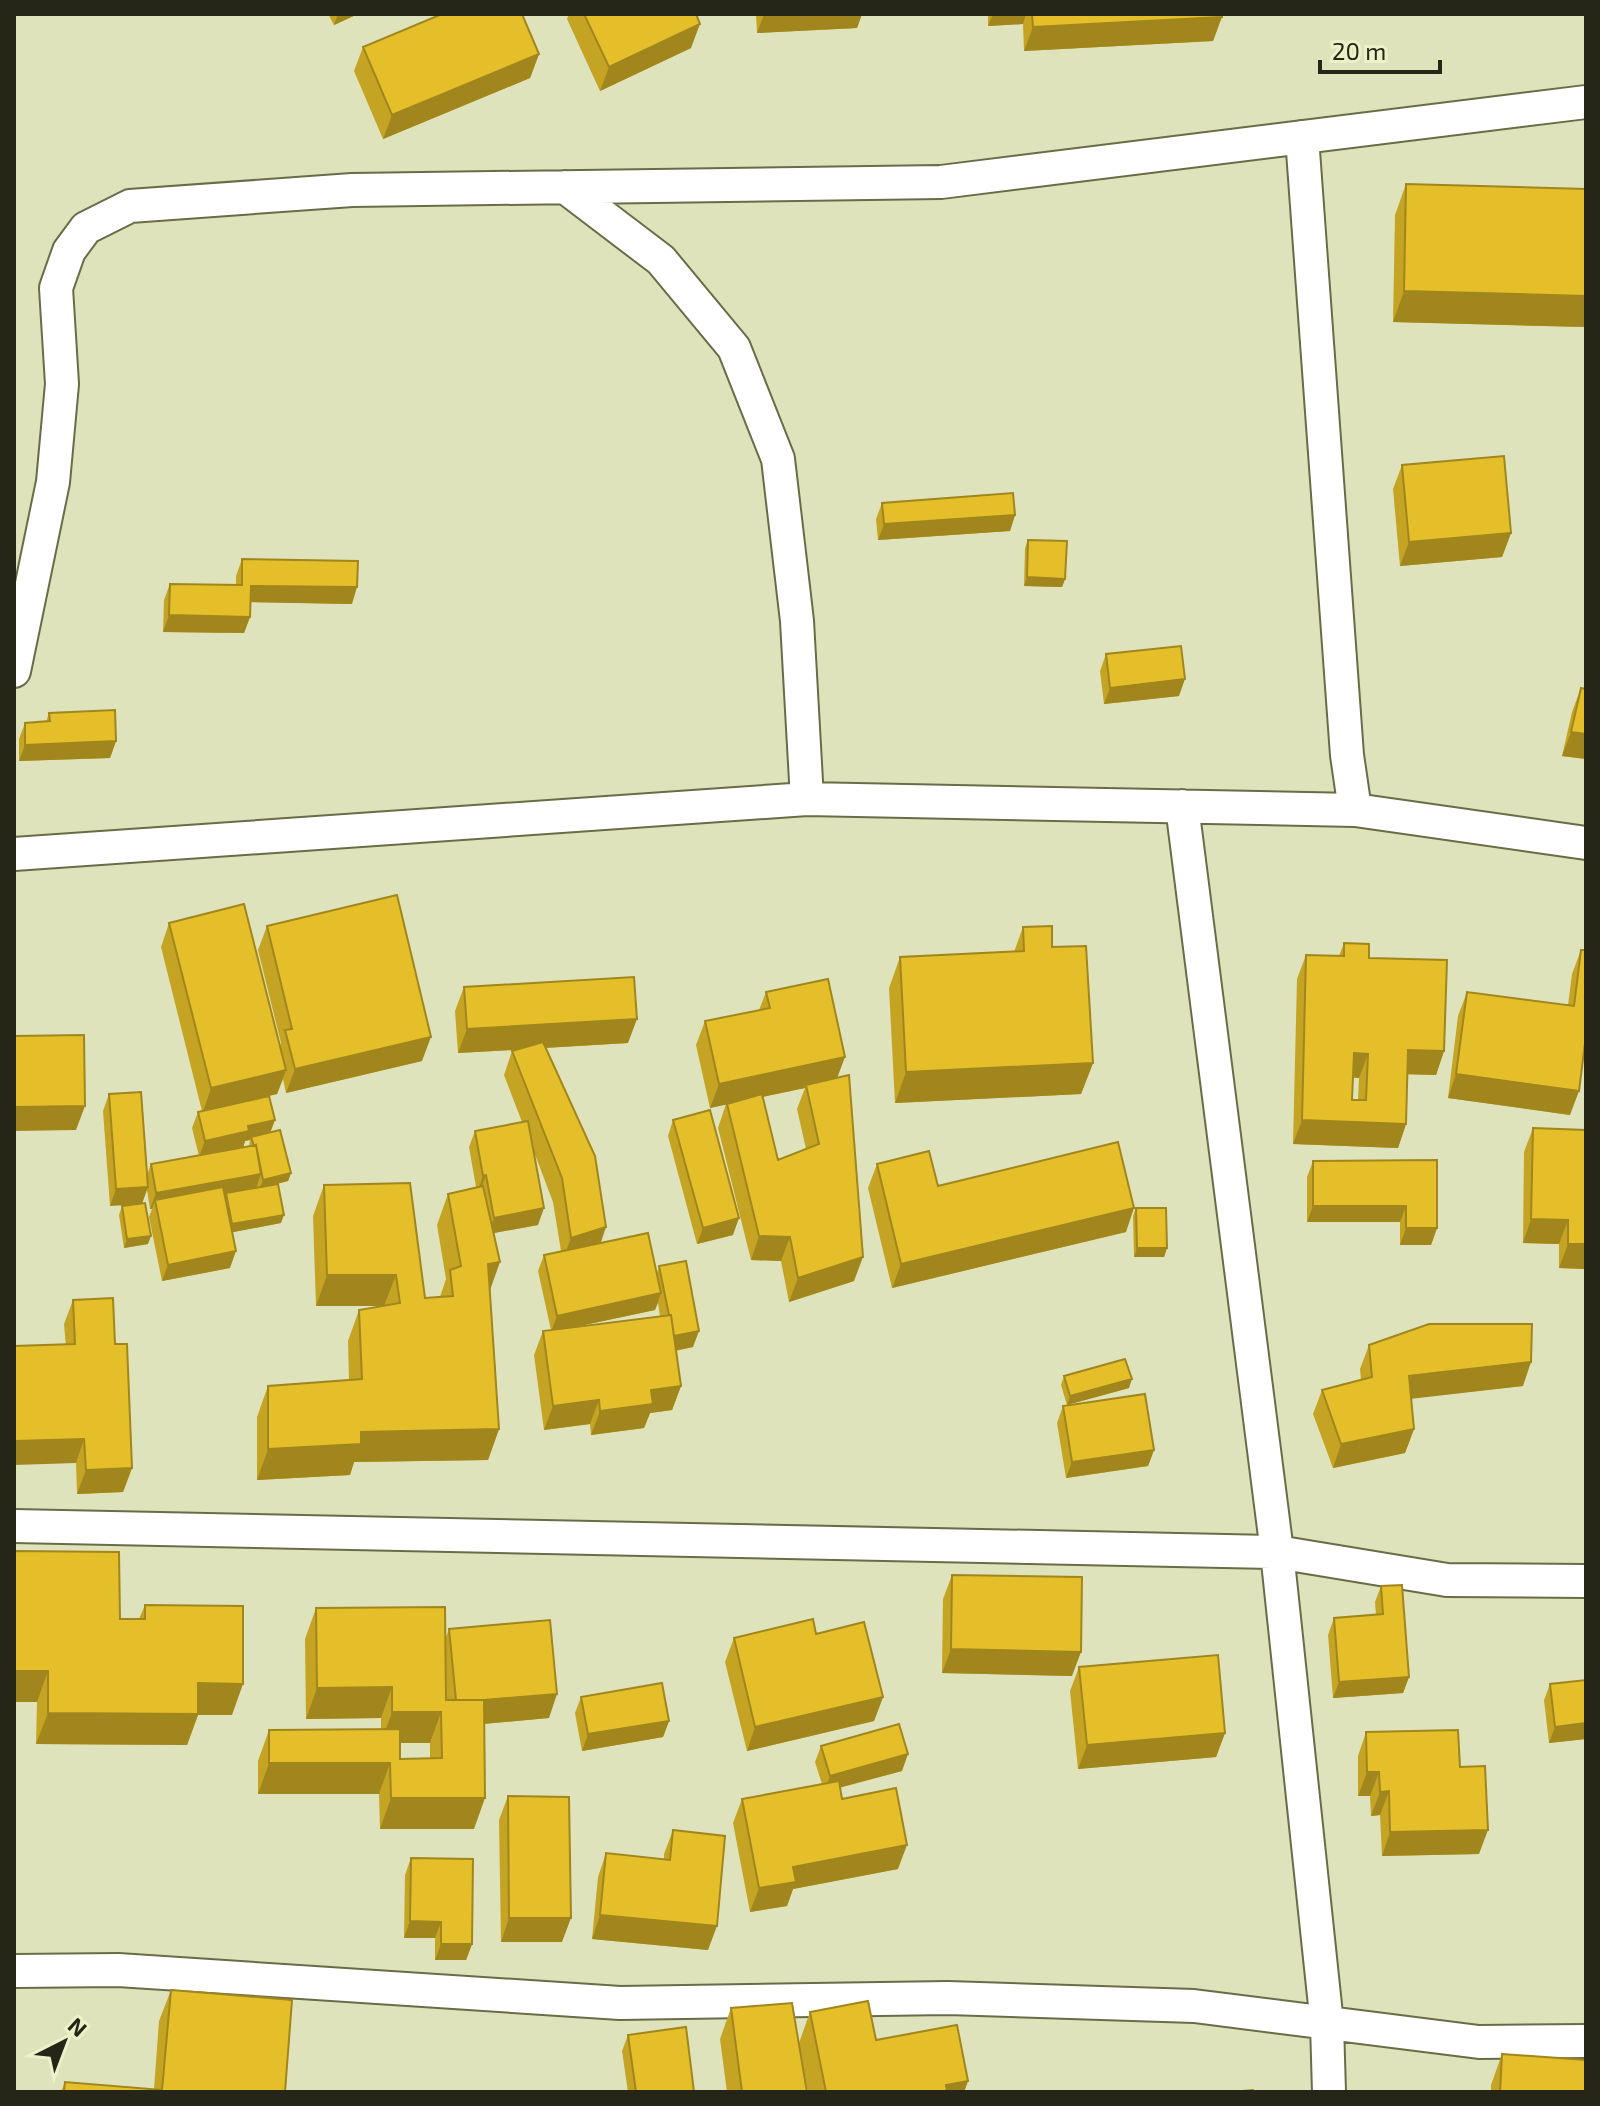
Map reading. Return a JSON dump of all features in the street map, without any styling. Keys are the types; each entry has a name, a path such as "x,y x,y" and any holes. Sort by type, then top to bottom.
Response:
{"street":[{"path":"14,671 53,482 62,384 56,288 69,251 86,228 130,206 352,190 941,182 1586,102"},
{"path":"1302,137 1347,755 1355,810"},
{"path":"565,187 661,260 734,348 778,459 797,621 807,799"},
{"path":"14,854 807,799 1355,810 1586,843"},
{"path":"1182,806 1277,1552 1327,2024 1329,2092"},
{"path":"14,1526 1277,1552 1447,1580 1586,1581"},
{"path":"14,1971 118,1970 620,2003 948,1998 1194,2006 1479,2042 1586,2041"}],"building":[{"path":"442,14 522,14 539,54 392,115 363,47"},
{"path":"584,14 696,14 700,24 609,67"},
{"path":"1032,14 1222,14 1222,17 1033,27"},
{"path":"1406,184 1586,189 1586,296 1404,291"},
{"path":"1504,456 1511,533 1409,542 1402,465"},
{"path":"1013,493 1015,515 884,524 882,503"},
{"path":"1028,540 1067,541 1065,579 1027,577"},
{"path":"242,559 358,561 357,587 251,586 250,617 169,615 170,584 242,585"},
{"path":"1181,646 1185,679 1110,688 1106,654"},
{"path":"1581,688 1586,689 1586,734 1571,732"},
{"path":"115,710 116,741 25,745 25,723 50,721 49,713"},
{"path":"397,895 431,1037 295,1069 285,1030 292,1029 267,926"},
{"path":"244,904 286,1070 211,1088 169,923"},
{"path":"1052,926 1052,947 1086,946 1093,1063 906,1072 900,957 1024,951 1023,927"},
{"path":"1344,943 1369,944 1369,958 1447,960 1444,1051 1408,1050 1406,1124 1302,1120 1306,955 1344,956","holes":["1354,1053 1368,1054 1366,1100 1352,1100"]},
{"path":"1581,950 1586,950 1586,1035 1579,1091 1456,1074 1467,992 1574,1006"},
{"path":"634,977 637,1019 467,1029 464,987"},
{"path":"828,979 845,1057 719,1084 705,1021 770,1008 766,992"},
{"path":"84,1035 85,1106 14,1107 14,1036"},
{"path":"543,1042 595,1156 606,1227 571,1238 562,1178 512,1051"},
{"path":"849,1075 863,1257 798,1278 790,1237 759,1236 727,1104 762,1094 778,1160 819,1144 806,1085"},
{"path":"141,1092 148,1187 116,1189 109,1094"},
{"path":"269,1096 275,1120 248,1126 249,1131 205,1141 198,1112"},
{"path":"710,1110 739,1218 703,1228 673,1120"},
{"path":"528,1121 544,1208 494,1218 475,1131"},
{"path":"1533,1128 1586,1130 1586,1244 1568,1244 1568,1220 1531,1219"},
{"path":"280,1130 291,1173 263,1180 256,1145 251,1137"},
{"path":"1118,1142 1134,1208 901,1264 877,1164 929,1151 938,1186"},
{"path":"256,1145 261,1174 156,1193 151,1164"},
{"path":"1437,1160 1437,1228 1406,1228 1406,1206 1313,1206 1313,1161"},
{"path":"410,1183 425,1298 453,1296 450,1270 461,1266 448,1194 483,1186 500,1262 488,1264 499,1429 361,1432 361,1444 268,1449 268,1386 362,1379 359,1310 400,1303 396,1275 327,1275 324,1185"},
{"path":"278,1184 284,1215 232,1224 226,1193"},
{"path":"223,1187 236,1251 168,1265 155,1200"},
{"path":"145,1203 151,1236 127,1239 122,1206"},
{"path":"1136,1208 1166,1208 1167,1248 1137,1248"},
{"path":"648,1233 661,1293 557,1316 544,1255"},
{"path":"686,1261 699,1331 674,1336 659,1266"},
{"path":"113,1298 115,1344 127,1344 132,1468 86,1470 84,1439 14,1441 14,1346 75,1344 73,1300"},
{"path":"671,1315 681,1386 651,1390 653,1404 600,1411 599,1400 553,1406 543,1331"},
{"path":"1429,1324 1532,1324 1531,1362 1409,1376 1414,1429 1341,1444 1322,1390 1372,1377 1369,1345"},
{"path":"1125,1359 1132,1379 1070,1396 1064,1376"},
{"path":"1145,1394 1154,1450 1072,1462 1063,1406"},
{"path":"14,1551 119,1552 120,1619 145,1619 145,1605 243,1606 243,1684 198,1683 198,1714 48,1713 48,1671 14,1671"},
{"path":"952,1575 1082,1577 1081,1652 951,1649"},
{"path":"1402,1585 1409,1677 1339,1682 1334,1618 1383,1614 1381,1586"},
{"path":"445,1607 446,1700 484,1700 485,1798 391,1798 390,1763 269,1763 269,1730 400,1729 400,1759 442,1758 441,1712 392,1712 392,1687 317,1688 316,1608"},
{"path":"813,1619 816,1634 864,1622 883,1697 755,1727 734,1638"},
{"path":"550,1620 557,1694 456,1700 449,1629"},
{"path":"1218,1655 1225,1733 1087,1745 1079,1667"},
{"path":"1586,1680 1586,1723 1555,1727 1550,1684"},
{"path":"662,1683 669,1721 588,1734 581,1697"},
{"path":"899,1724 908,1754 830,1776 821,1746"},
{"path":"1458,1730 1460,1767 1485,1766 1488,1830 1390,1832 1389,1791 1380,1792 1379,1772 1367,1772 1366,1732"},
{"path":"839,1781 842,1799 896,1788 907,1845 793,1867 796,1882 759,1888 742,1799"},
{"path":"508,1796 569,1797 571,1918 509,1918"},
{"path":"673,1830 725,1836 717,1926 600,1915 606,1853 670,1860"},
{"path":"411,1858 473,1859 472,1944 441,1944 441,1922 410,1921"},
{"path":"171,1990 292,2000 285,2092 64,2092 65,2082 162,2090"},
{"path":"868,2001 876,2040 957,2025 968,2081 946,2085 947,2092 826,2092 810,2012"},
{"path":"792,2003 807,2092 742,2092 731,2008"},
{"path":"686,2027 694,2092 636,2092 628,2035"},
{"path":"1502,2054 1586,2060 1586,2092 1500,2092"}]}
